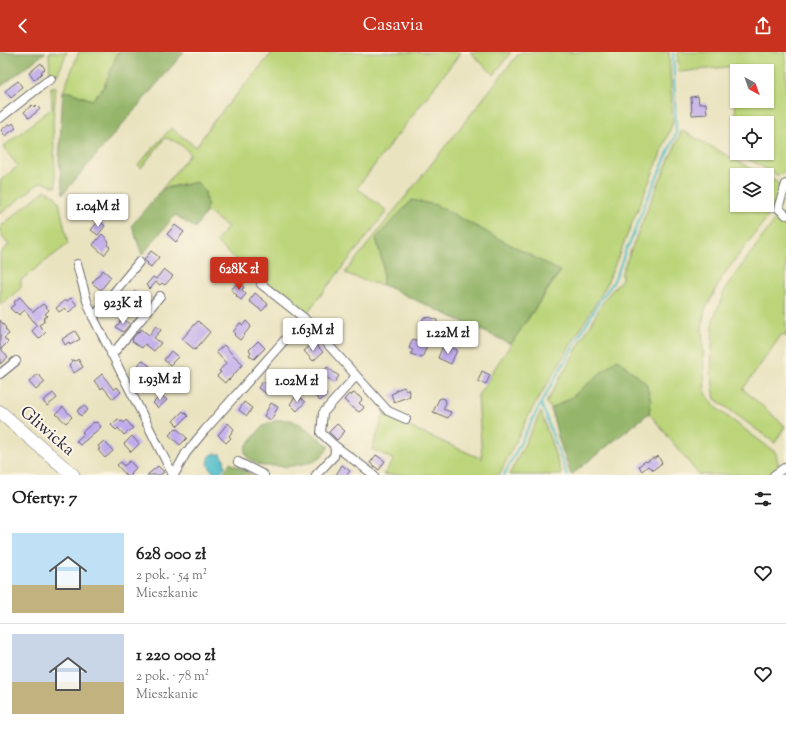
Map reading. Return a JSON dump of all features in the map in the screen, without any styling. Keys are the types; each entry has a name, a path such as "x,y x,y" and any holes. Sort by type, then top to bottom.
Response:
{"main road":[{"name":"Gliwicka","path":"0,412 73,475"}],"street":[{"path":"0,118 46,82 51,80"},
{"path":"786,184 778,208 786,215"},
{"path":"93,316 139,262"},
{"path":"77,264 87,301 93,316 111,354 174,475"},
{"path":"261,284 304,318 388,411 406,419"},
{"path":"111,354 116,350 160,296"},
{"path":"174,475 186,454 205,430 304,318"},
{"path":"0,374 16,361"},
{"path":"356,376 323,413 321,433 334,445 374,475"},
{"path":"316,475 334,456 336,451 334,445"},
{"path":"238,462 264,475"},
{"path":"774,475 785,469"}],"green space":[{"path":"0,52 46,52 0,87"},
{"path":"49,52 67,52 58,74 50,76"},
{"path":"79,52 118,52 104,87 92,100 70,92 63,92"},
{"path":"118,52 184,52 63,194 59,160 63,92 70,92 92,100 104,87"},
{"path":"273,52 461,52 357,188 387,211 306,314 260,280 216,242 228,227 205,210 205,192 183,184 162,189 190,154 185,148 176,142 165,138 141,168 138,165 171,128 196,147 213,122"},
{"path":"470,52 511,52 494,75"},
{"path":"520,52 669,52 673,122 606,286 530,413 499,475 383,475 394,460 372,449 385,411 407,422 405,425 482,459 478,395 560,272 376,238 383,265 383,285 368,282 345,273"},
{"path":"677,52 786,52 786,173 777,175 774,173 774,168 764,168 750,160 774,160 774,116 735,116 736,108 774,108 774,64 730,64 730,67 679,72"},
{"path":"51,87 56,87 53,121 56,187 41,182 0,214 0,181 18,166 3,147 52,108"},
{"path":"681,130 730,157 730,160 736,160 750,168 730,168 730,212 771,212 722,277 705,311 702,326 705,393 719,410 776,453 779,468 769,475 699,475 649,413 651,401 618,359 572,397 551,409 546,403 606,297 622,279 622,272"},
{"path":"774,180 777,182 781,189 774,206"},
{"path":"197,182 205,192 208,205 205,210 207,211 195,228 175,215 142,255 132,225 162,189"},
{"path":"45,190 55,196 59,202 68,244 21,280 21,288 0,305 0,253 9,245 0,234 0,227"},
{"path":"412,200 436,205 560,271 511,344 383,285 383,265 376,238"},
{"path":"778,216 786,223 786,337 782,334 743,389 785,426 775,443 715,399 711,373 713,320 726,287"},
{"path":"617,359 646,383 651,401 649,413 571,475 559,440 551,409 572,397"},
{"path":"541,412 562,475 509,475"},
{"path":"277,420 291,420 302,425 329,446 323,455 314,462 286,467 262,466 257,464 247,457 245,452 246,446 262,427"},
{"path":"230,463 253,475 222,475"}],"water":[{"path":"221,454 224,459 225,467 218,475 215,475 208,465 209,456"}],"building":[{"path":"41,63 45,69 34,80 29,73"},
{"path":"18,81 22,87 11,98 5,91"},
{"path":"698,96 699,104 706,103 707,114 692,115 691,97"},
{"path":"32,105 34,107 36,105 40,109 29,118 24,112"},
{"path":"13,123 16,128 5,136 1,130"},
{"path":"99,220 105,226 98,235 91,230"},
{"path":"175,225 184,232 176,242 167,234"},
{"path":"102,234 109,242 107,245 110,247 104,255 93,245"},
{"path":"151,251 159,257 151,267 144,260"},
{"path":"164,269 173,276 165,285 162,283 160,285 156,282 150,289 146,285 153,277 156,279"},
{"path":"103,270 111,277 101,290 92,283"},
{"path":"238,282 244,287 242,290 246,294 241,300 231,290"},
{"path":"135,291 148,302 140,312 136,309 129,317 112,303 118,296 124,301 130,293 132,295"},
{"path":"255,293 268,304 262,311 249,301"},
{"path":"20,297 33,312 43,304 49,310 45,314 47,316 43,319 45,321 39,325 46,332 39,339 32,331 37,326 25,310 19,315 10,308"},
{"path":"71,298 77,305 69,312 65,308 59,312 56,308"},
{"path":"424,317 437,320 436,325 439,326 436,332 433,331 422,358 411,354 413,350 409,348 413,339 418,341 424,327 420,326"},
{"path":"122,319 130,324 123,332 116,327"},
{"path":"0,320 9,334 4,338 8,342 1,349 8,357 0,364"},
{"path":"198,321 210,332 195,350 182,339"},
{"path":"246,321 251,326 240,340 234,335 235,334 233,332 240,323 243,325"},
{"path":"156,326 161,330 154,338 161,343 154,351 145,344 142,348 132,341 141,329 149,335"},
{"path":"75,331 80,339 70,345 69,342 65,345 62,339"},
{"path":"258,341 265,348 254,359 249,355 251,352 249,350"},
{"path":"314,343 323,352 313,361 304,351"},
{"path":"224,345 243,364 225,383 217,376 221,372 219,371 226,363 216,352"},
{"path":"448,346 457,350 451,364 438,358 442,348 446,350"},
{"path":"171,351 178,357 170,365 164,360"},
{"path":"78,359 83,367 74,373 69,365 72,360 76,361"},
{"path":"142,360 150,366 144,375 136,368"},
{"path":"327,367 339,376 334,383 322,374"},
{"path":"179,371 187,378 177,389 169,382"},
{"path":"482,371 490,375 486,384 478,381"},
{"path":"38,374 45,382 36,390 29,382"},
{"path":"102,374 114,390 117,387 121,392 113,399 103,387 101,389 94,381"},
{"path":"263,381 270,388 267,394 258,388"},
{"path":"316,383 327,394 320,401 309,390"},
{"path":"404,387 406,390 408,389 410,396 394,402 391,394"},
{"path":"53,393 57,398 47,406 43,401"},
{"path":"353,393 359,396 362,400 359,403 364,407 359,412 344,400 349,394 351,396"},
{"path":"161,395 167,400 158,408 153,403"},
{"path":"297,395 305,402 297,411 290,404"},
{"path":"439,399 445,399 446,403 443,409 451,412 448,418 433,412"},
{"path":"244,402 252,408 247,416 239,410"},
{"path":"271,403 278,407 271,420 264,416"},
{"path":"84,405 88,410 81,416 77,411"},
{"path":"63,407 72,417 66,423 56,414"},
{"path":"183,411 188,416 178,426 173,421"},
{"path":"118,419 124,423 126,420 133,428 124,435 118,428 116,430 111,425"},
{"path":"94,422 97,422 101,427 80,445 76,441 84,434 82,432"},
{"path":"228,423 234,429 229,436 231,438 226,443 218,435"},
{"path":"337,424 345,431 337,440 329,432"},
{"path":"176,428 187,438 180,445 169,435"},
{"path":"132,436 139,444 131,452 124,444"},
{"path":"104,441 113,451 105,458 98,450 100,449 98,446"},
{"path":"376,455 385,461 379,470 370,463"},
{"path":"658,456 662,463 653,470 648,466 642,471 639,466 645,461 647,462"},
{"path":"130,461 136,468 131,473 132,475 126,475 117,465 121,462 124,466"},
{"path":"342,465 350,471 347,475 336,475"},
{"path":"158,466 164,472 160,475 147,475"}],"waterway":[{"path":"504,475 541,403 600,300 619,271 627,247 676,134 673,52"},
{"path":"541,403 567,475"}]}
